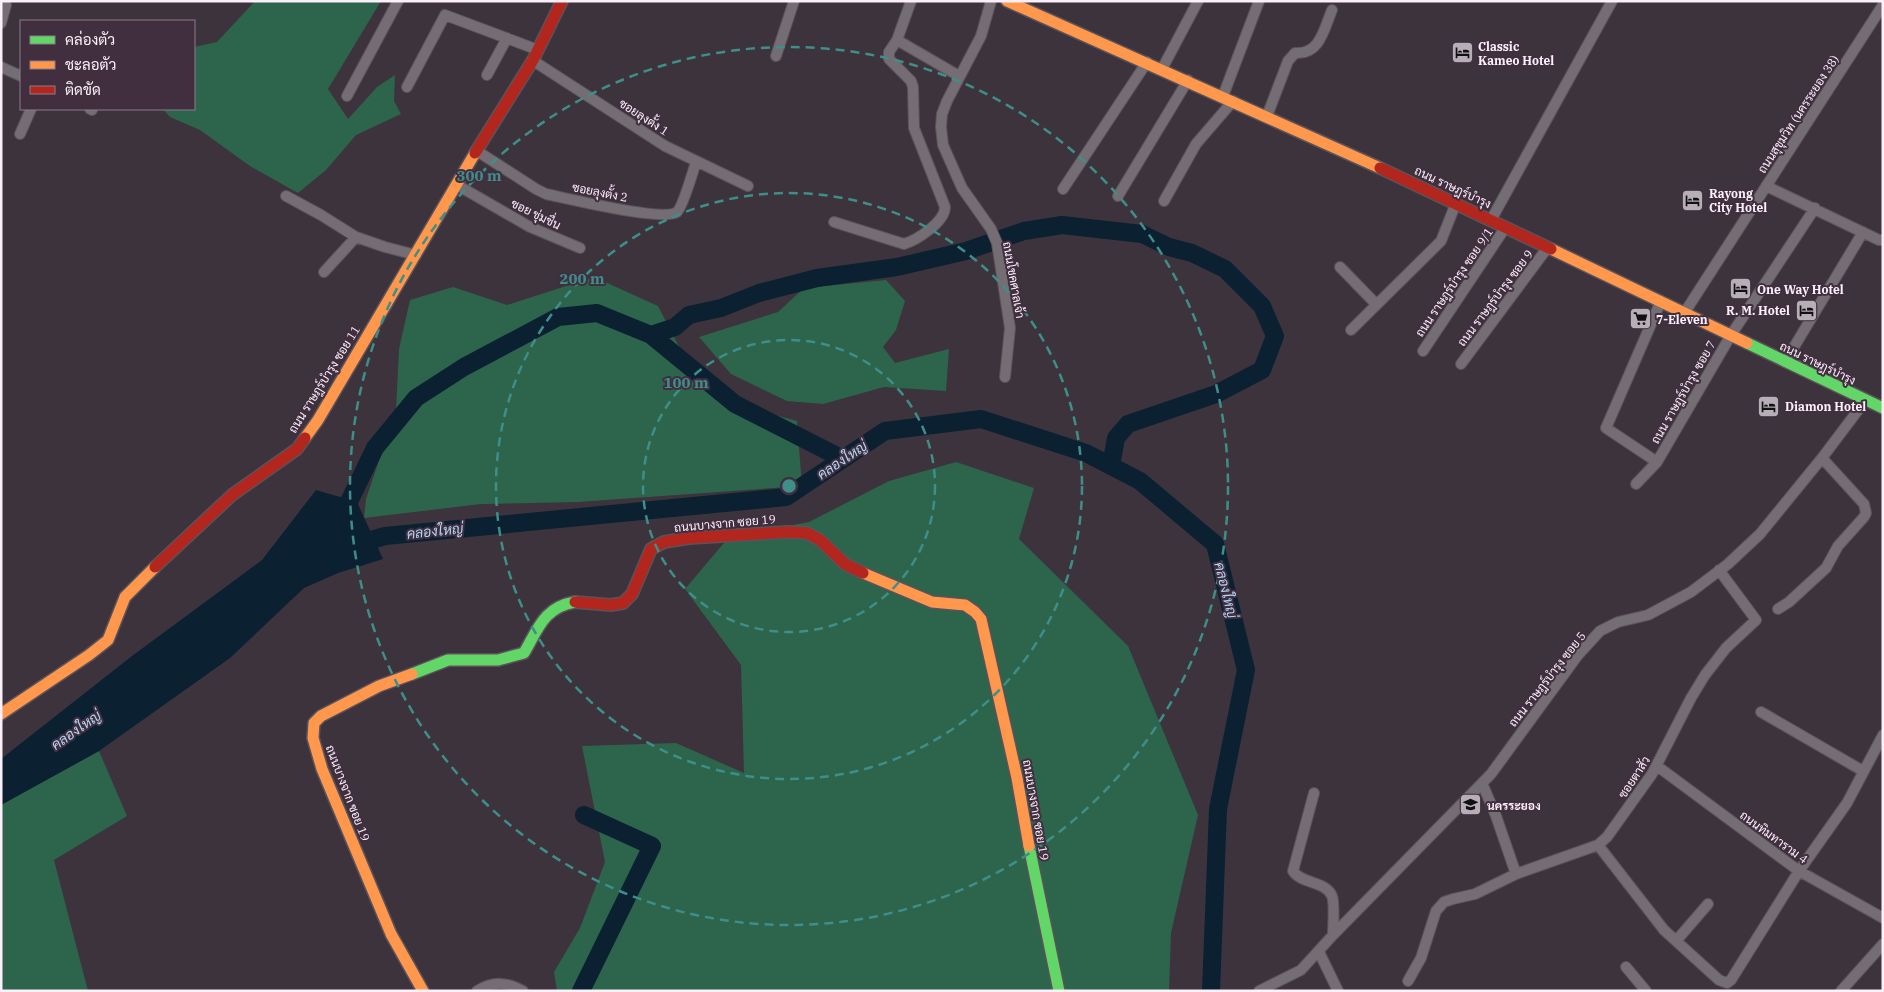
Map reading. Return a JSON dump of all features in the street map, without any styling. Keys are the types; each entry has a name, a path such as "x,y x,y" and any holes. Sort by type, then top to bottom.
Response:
{"street":[{"path":"347,96 398,1"},
{"name":"ถนน ราษฎร์บำรุง ซอย 11","path":"1,714 90,655 108,640 126,596 150,571 232,495 296,449 318,420 553,25 562,1"},
{"path":"776,56 794,1"},
{"path":"834,222 904,244 928,230 944,216 945,207 914,128 913,87 907,75 889,58 889,52 897,40 911,1"},
{"name":"ถนนโชคศาลเจ้า","path":"991,1 981,36 959,76 942,114 941,136 949,161 962,188 991,229 998,249 1010,328 1005,377"},
{"name":"ถนน ราษฎร์บำรุง","path":"1007,1 1188,80 1456,203 1883,408"},
{"path":"1162,69 1198,1"},
{"path":"1164,201 1196,144 1228,98 1259,1"},
{"path":"1491,220 1612,1"},
{"path":"1,23 6,5"},
{"name":"ถนนสุขุมวิท (นครระยอง 38)","path":"1685,312 1883,5"},
{"path":"1268,116 1288,61 1295,53 1305,54 1316,47 1332,10"},
{"name":"ซอยลุงตั้ง 1","path":"407,87 444,15 507,38 535,55 665,146 748,186"},
{"path":"488,75 507,38"},
{"path":"897,40 959,76"},
{"path":"1062,189 1147,62"},
{"path":"1,67 20,76"},
{"path":"1118,196 1188,80"},
{"path":"20,134 31,110"},
{"name":"ซอยลุงตั้ง 2","path":"477,151 536,190 546,194 625,210 658,214 672,214 680,209 696,162"},
{"name":"ซอย ชุ่มชื่น","path":"457,185 530,227 580,248"},
{"path":"1766,186 1879,240 1883,240"},
{"path":"286,196 321,214 356,237 416,255"},
{"path":"1351,330 1441,241 1456,203"},
{"name":"ถนน ราษฎร์บำรุง ซอย 7","path":"1636,484 1657,462 1731,335 1815,208"},
{"name":"ถนน ราษฎร์บำรุง ซอย 9/1","path":"1423,351 1505,228"},
{"path":"1784,362 1863,232"},
{"path":"324,272 356,237"},
{"name":"ถนน ราษฎร์บำรุง ซอย 9","path":"1461,364 1548,247"},
{"path":"1340,267 1376,304"},
{"name":"ถนน ราษฎร์บำรุง ซอย 7","path":"1657,462 1606,428 1661,300"},
{"name":"ถนน ราษฎร์บำรุง ซอย 5","path":"1259,991 1301,970 1491,774 1578,655 1600,631 1618,622 1648,615 1690,592 1719,570 1760,534 1822,458 1865,401"},
{"path":"1778,609 1789,602 1826,568 1838,546 1866,513 1864,504 1822,458"},
{"name":"ถนนบางจาก ซอย 19","path":"423,991 391,934 322,769 313,738 314,723 321,716 336,707 379,686 448,660 498,660 524,653 550,610 567,602 574,601 606,605 624,603 635,589 650,551 656,545 680,539 798,531 818,538 842,562 851,568 932,602 968,605 975,610 981,619 1018,778 1033,867 1059,991"},
{"name":"ซอยตาสัว","path":"1408,980 1421,958 1436,911 1444,902 1475,894 1516,874 1598,845 1614,827 1657,766 1697,686 1726,648 1756,620 1719,570"},
{"path":"1761,712 1863,771"},
{"path":"1598,845 1655,920 1719,980 1727,983 1731,980 1799,871 1847,803 1883,735"},
{"name":"ถนนทิมทาราม 4","path":"1657,766 1799,871 1883,918"},
{"path":"1482,783 1496,816 1516,874"},
{"path":"1314,793 1293,871 1297,876 1328,891 1332,897 1333,935"},
{"path":"1676,941 1708,904"},
{"path":"1841,991 1883,944"},
{"path":"1319,952 1338,991"},
{"path":"1626,967 1646,991"},
{"path":"477,991 501,983 506,983 523,991"}],"green space":[{"path":"255,1 381,1 328,89 348,119 377,87 395,75 394,101 401,114 356,135 326,170 298,193 250,166 200,130 170,117 164,110 195,110 195,47 217,42"},
{"path":"594,277 658,306 689,366 710,391 735,404 797,421 802,486 578,502 481,504 364,518 366,499 396,410 399,349 410,300 453,287 507,305"},
{"path":"886,280 905,301 896,330 883,347 895,363 949,349 946,391 884,387 823,404 787,401 731,374 699,337 778,312 804,288"},
{"path":"956,462 1034,488 1019,539 1128,646 1198,815 1171,933 1169,991 557,991 554,972 580,928 605,862 582,746 676,743 744,773 741,665 685,589 729,537 809,522 889,481"},
{"path":"99,751 127,816 54,860 88,991 1,991 1,805"}],"water":[{"path":"316,490 357,502 383,559 338,573 304,588 230,658 99,751 1,805 1,759 132,656 262,560"}],"waterway":[{"path":"651,335 675,327 689,315 721,308 759,293 817,278 897,267 966,251 1024,231 1062,225 1142,234 1169,247 1192,253 1225,269 1262,306 1275,336 1262,370 1216,394 1128,424 1116,438 1111,466"},
{"path":"338,520 345,510 375,448 416,398 464,367 558,317 597,313 651,335 735,404 843,459"},
{"name":"คลองใหญ่","path":"351,546 385,536 786,497 885,431 981,419 1086,453 1140,481 1215,544 1246,670 1218,809 1211,991"},
{"path":"581,991 652,846 584,815"}],"traffic: fast":[{"path":"1747,343 1883,408"},
{"path":"412,674 448,660 498,660 524,653 543,620 556,609 575,602"},
{"path":"1029,846 1059,991"}],"traffic: slow":[{"path":"1007,1 1380,168"},
{"path":"305,438 318,420 475,153"},
{"path":"1551,249 1747,343"},
{"path":"1,714 89,655 108,640 125,597 155,567"},
{"path":"863,573 932,602 965,605 981,619 1017,778 1029,846"},
{"path":"412,674 379,686 321,716 314,723 313,738 322,769 391,934 423,991"}],"traffic: jam":[{"path":"475,153 533,60 562,1"},
{"path":"1380,168 1551,249"},
{"path":"155,567 232,495 297,449 305,438"},
{"path":"575,602 611,605 623,603 632,594 651,549 664,542 689,538 788,532 807,533 820,540 845,564 863,573"}],"place":[{"name":"Classic Kameo Hotel","path":"1462,53"},
{"name":"Rayong City Hotel","path":"1693,200"},
{"name":"One Way Hotel","path":"1741,289"},
{"name":"R. M. Hotel","path":"1806,310"},
{"name":"7-Eleven","path":"1640,319"},
{"name":"Diamon Hotel","path":"1769,406"},
{"name":"นครระยอง","path":"1471,805"}]}
